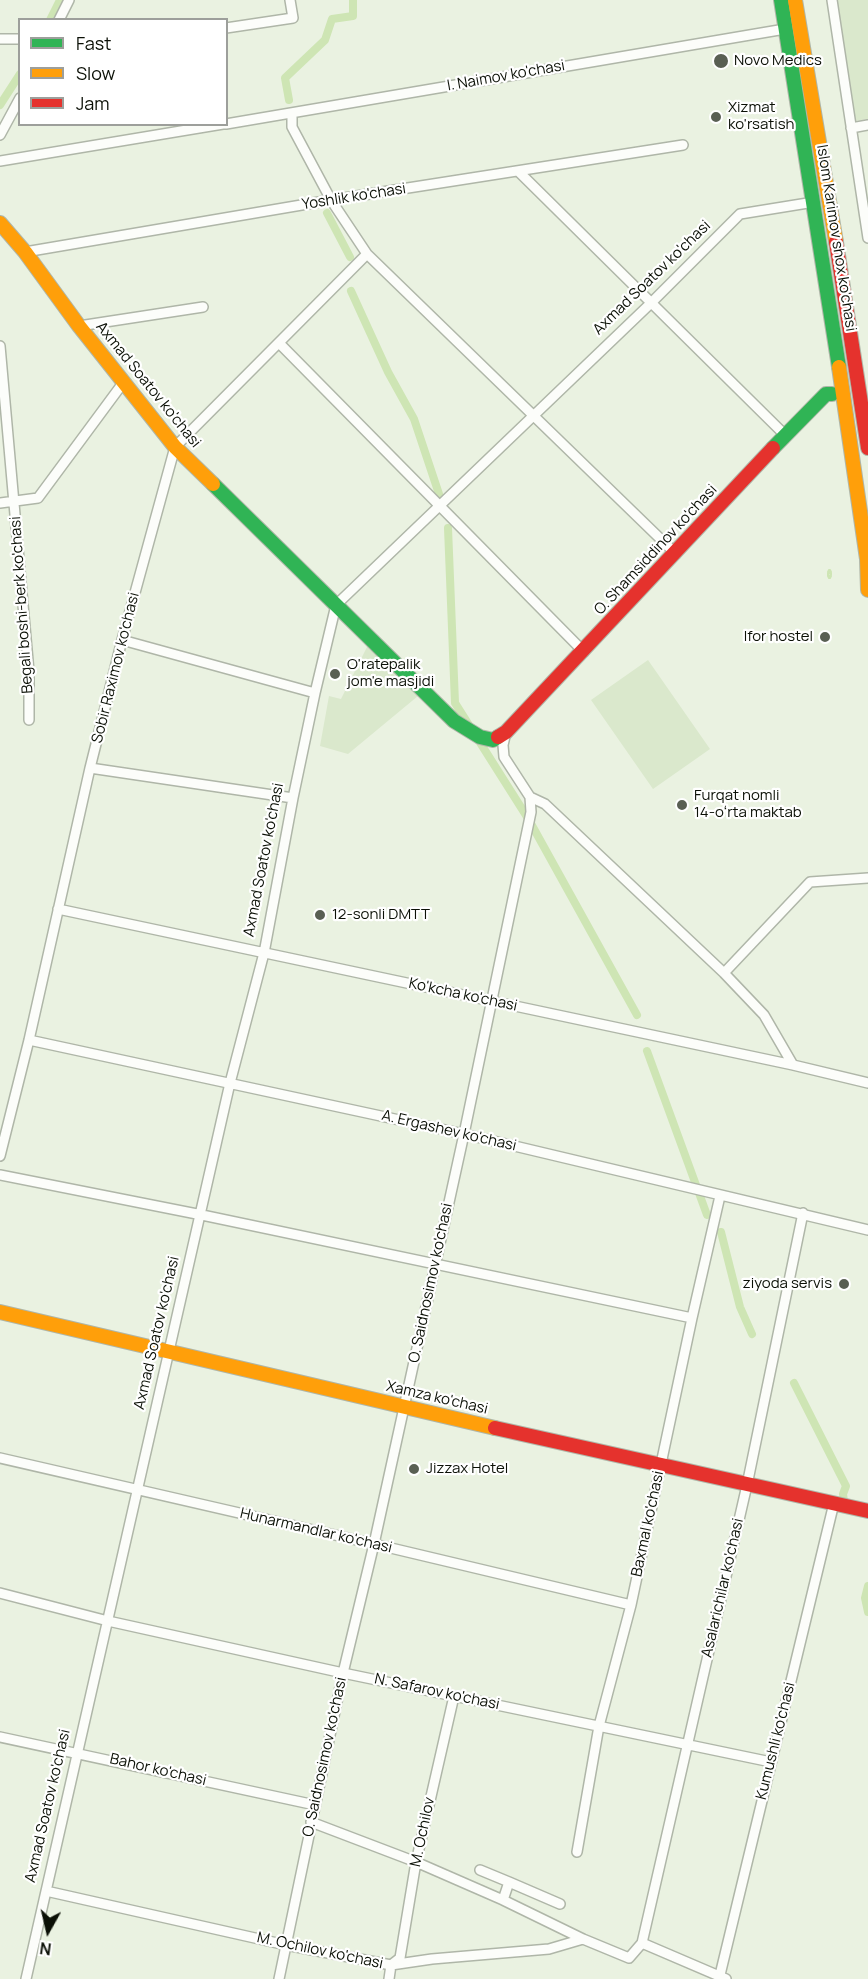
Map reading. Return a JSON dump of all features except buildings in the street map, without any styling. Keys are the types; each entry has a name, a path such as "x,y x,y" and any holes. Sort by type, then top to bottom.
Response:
{"main road":[{"name":"Islom Karimov shox ko'chasi","path":"781,0 841,382"},
{"name":"Islom Karimov shox ko'chasi","path":"795,0 863,380 868,448"},
{"name":"Axmad Soatov ko'chasi","path":"0,223 25,252 79,326 175,447 454,721 476,735 493,740 506,732"},
{"path":"863,380 841,382 842,402 867,559 868,590"},
{"path":"842,402 849,390 863,380"},
{"name":"O. Shamsiddinov ko'chasi","path":"506,732 826,394 842,402"},
{"path":"842,402 865,401"},
{"name":"Xamza ko'chasi","path":"0,1312 405,1408 868,1511"}],"street":[{"path":"61,18 69,0"},
{"path":"228,28 292,18 290,0"},
{"path":"832,0 851,128 865,200 868,238"},
{"name":"I. Naimov ko'chasi","path":"228,124 785,28"},
{"path":"0,39 18,39"},
{"path":"0,135 18,102"},
{"path":"292,113 292,127 331,200 367,254 675,554"},
{"path":"851,128 868,125"},
{"name":"I. Naimov ko'chasi","path":"0,161 213,126"},
{"name":"Yoshlik ko'chasi","path":"25,252 331,200 683,146"},
{"path":"518,171 785,435"},
{"name":"Axmad Soatov ko'chasi","path":"26,1979 202,1215 230,1083 264,953 293,798 336,605 650,304 740,214 814,202"},
{"name":"Sobir Raximov ko'chasi","path":"0,1156 29,1040 90,768 122,640 175,447 367,254"},
{"path":"79,326 203,307"},
{"path":"279,344 584,652"},
{"name":"Begali boshi-berk ko'chasi","path":"0,346 29,672 29,720"},
{"path":"0,503 38,498 123,383"},
{"path":"122,640 315,693"},
{"path":"506,732 503,745 504,757 530,797 545,804 724,973 764,1014 793,1065"},
{"path":"90,768 293,798"},
{"name":"O. Saidnosimov ko'chasi","path":"279,1979 343,1672 405,1408 464,1134 531,812 530,797"},
{"path":"724,973 810,882 868,878"},
{"name":"Ko'kcha ko'chasi","path":"58,909 793,1065 868,1083"},
{"name":"A. Ergashev ko'chasi","path":"29,1040 464,1134 868,1230"},
{"path":"0,1175 692,1318"},
{"name":"Baxmal ko'chasi","path":"577,1852 599,1726 631,1605 720,1196"},
{"name":"Asalarichilar ko'chasi","path":"583,1938 629,1958 642,1943 747,1485 803,1213"},
{"name":"Hunarmandlar ko'chasi","path":"0,1458 631,1605"},
{"name":"Kumushli ko'chasi","path":"721,1978 771,1762 841,1505"},
{"name":"N. Safarov ko'chasi","path":"0,1593 108,1621 771,1762"},
{"name":"M. Ochilov","path":"389,1979 391,1965 400,1958 416,1862 454,1696"},
{"name":"Bahor ko'chasi","path":"0,1737 315,1805"},
{"path":"311,1822 416,1862 583,1938"},
{"path":"480,1870 560,1904"},
{"path":"503,1900 509,1882"},
{"name":"M. Ochilov ko'chasi","path":"45,1891 391,1965 432,1959 549,1949 583,1938"},
{"path":"642,1943 721,1978"}],"green space":[{"path":"835,0 868,0 868,119 853,121"},
{"path":"368,645 418,696 348,754 320,746 329,696 341,699"},
{"path":"648,660 710,749 653,789 591,700"}],"waterway":[{"path":"51,18 60,0"},
{"path":"289,100 285,78 325,40 332,19 353,16 353,0"},
{"path":"0,105 18,77"},
{"path":"327,213 350,257"},
{"path":"351,291 388,372 414,419 439,494"},
{"path":"448,528 455,703 529,820 637,1015"},
{"path":"829,570 830,570 831,572 828,572 829,570"},
{"path":"828,573 831,573 831,575 828,576 828,573"},
{"path":"828,576 831,576 830,578 828,576"},
{"path":"647,1051 707,1215"},
{"path":"721,1232 740,1307 752,1334"},
{"path":"794,1383 846,1486 843,1494 845,1508"},
{"path":"868,1586 865,1598 868,1612"}],"traffic: fast":[{"path":"781,0 839,367"},
{"path":"773,448 826,394 832,394"},
{"path":"213,484 454,721 480,737 493,740 498,737"}],"traffic: slow":[{"path":"795,0 836,242"},
{"path":"0,223 25,252 79,326 175,447 213,484"},
{"path":"839,367 867,559 868,590"},
{"path":"0,1312 495,1428"}],"traffic: jam":[{"path":"836,242 868,448"},
{"path":"498,737 506,732 773,448"},
{"path":"495,1428 868,1511"}],"place":[{"name":"Novo Medics","path":"721,61"},
{"name":"Xizmat ko'rsatish","path":"716,117"},
{"name":"Ifor hostel","path":"825,637"},
{"name":"O'ratepalik jom'e masjidi","path":"335,674"},
{"name":"Furqat nomli 14-oʻrta maktab","path":"682,805"},
{"name":"12-sonli DMTT","path":"320,915"},
{"name":"ziyoda servis","path":"844,1284"},
{"name":"Jizzax Hotel","path":"414,1469"}]}
